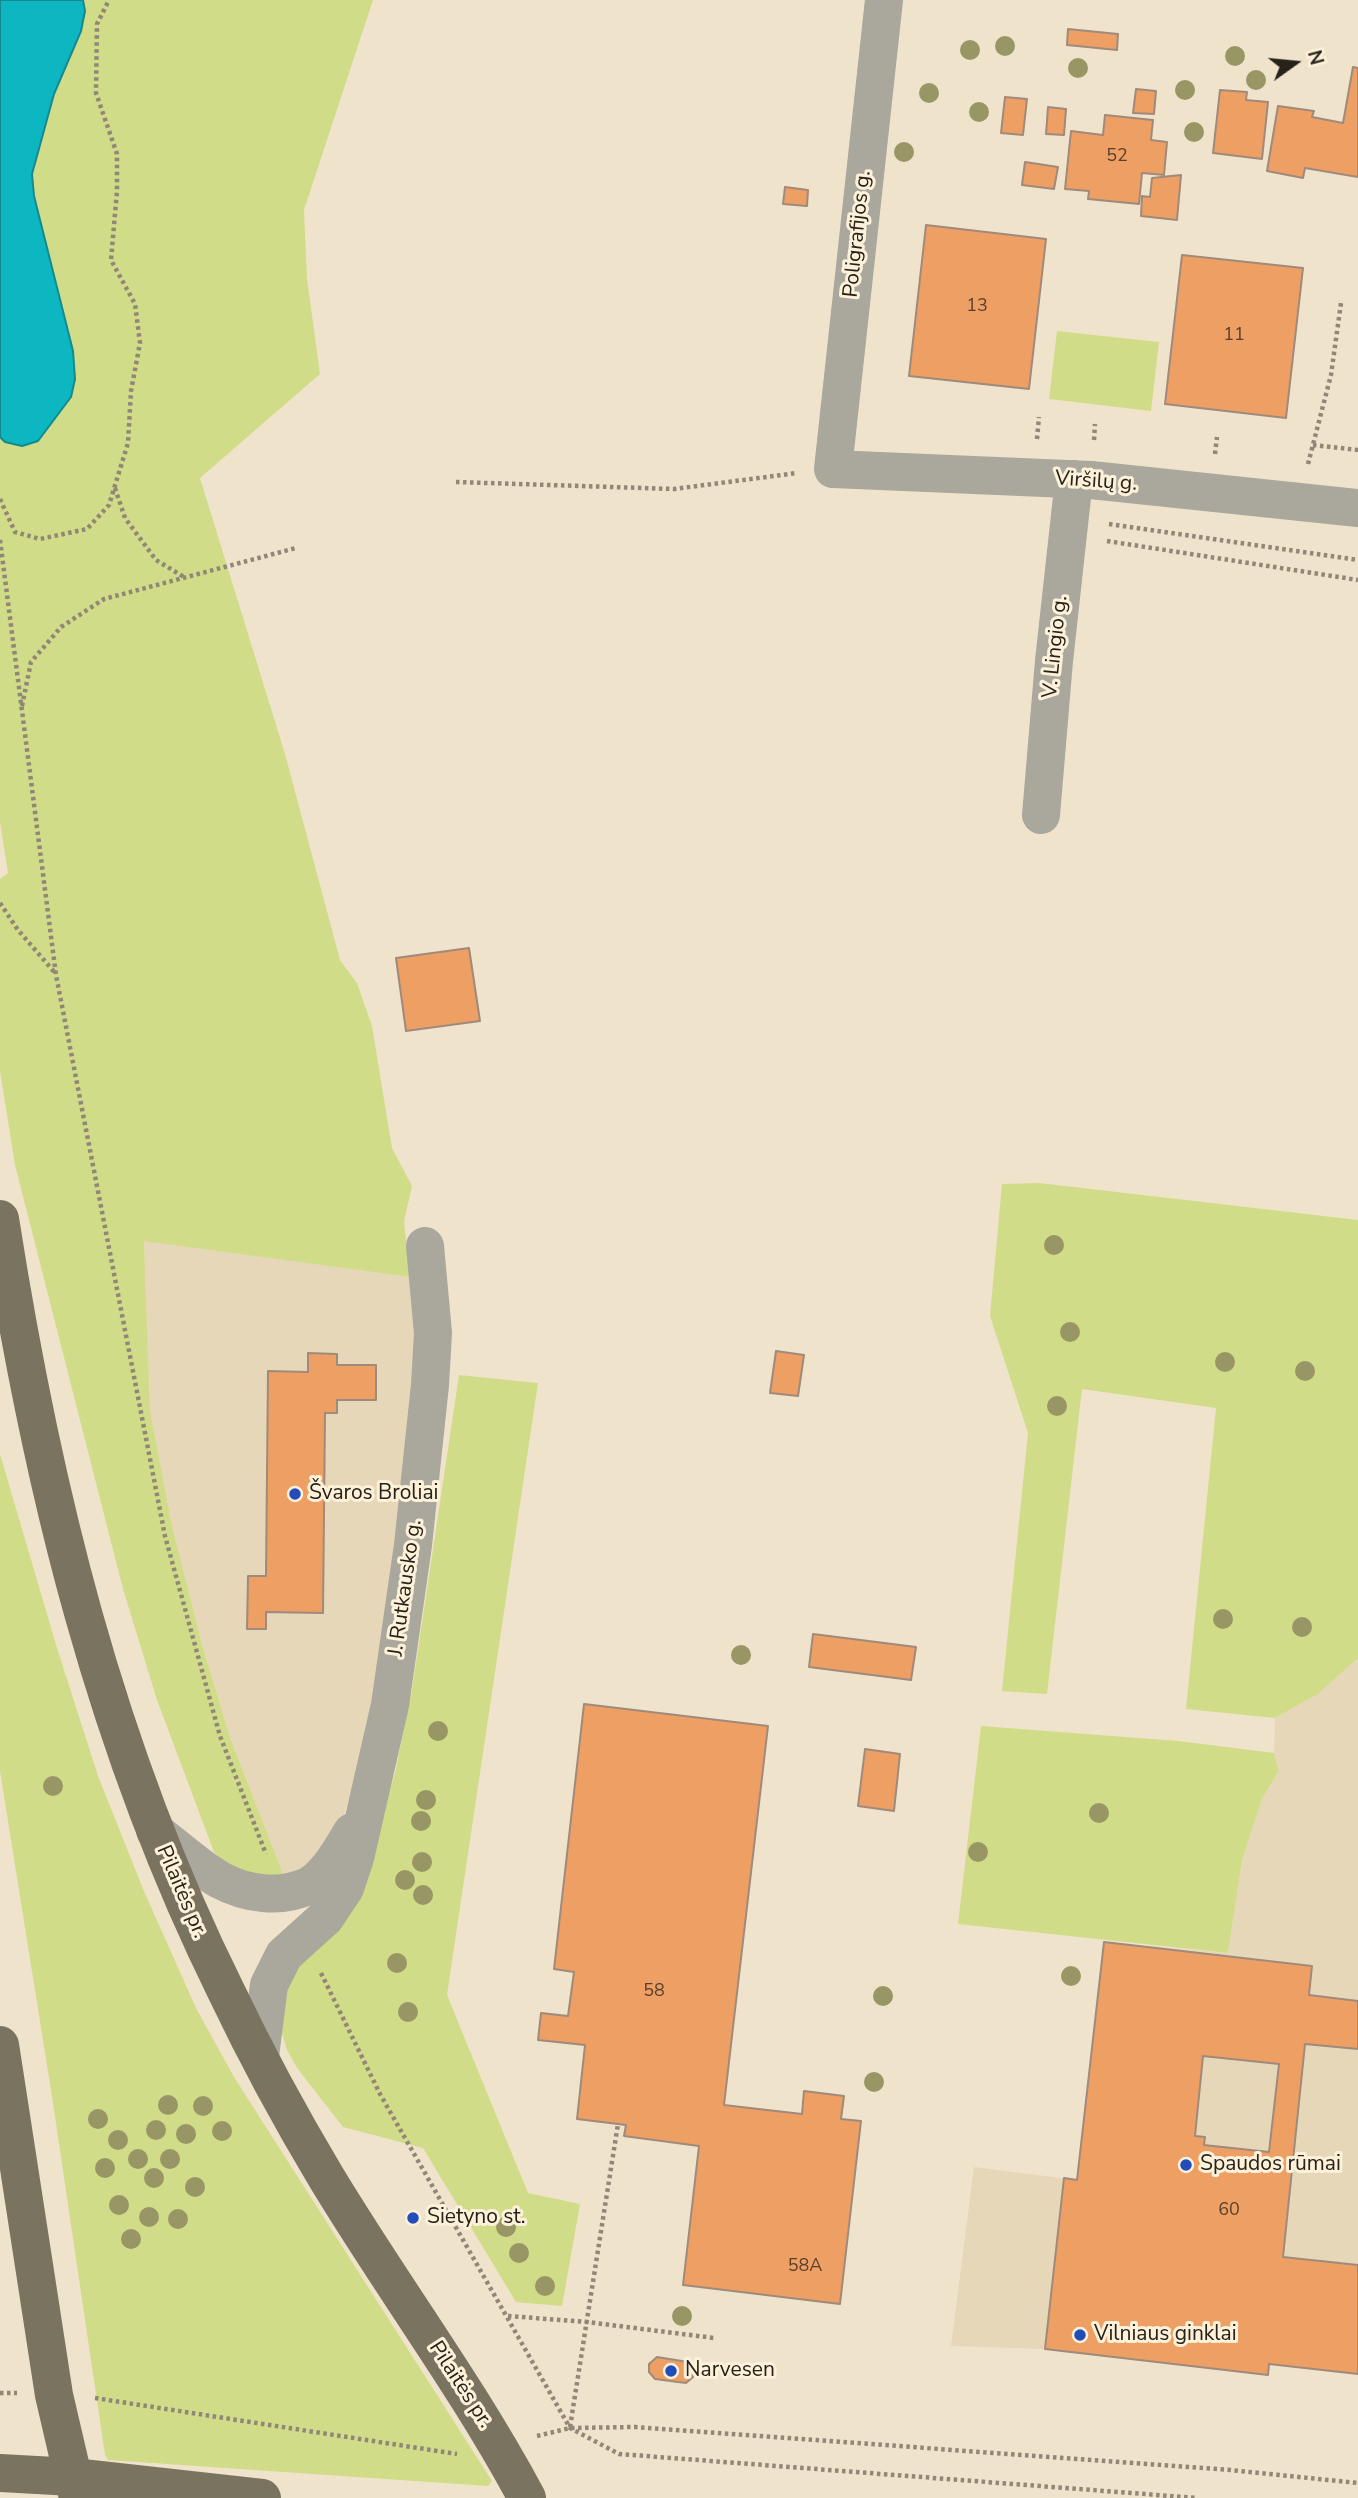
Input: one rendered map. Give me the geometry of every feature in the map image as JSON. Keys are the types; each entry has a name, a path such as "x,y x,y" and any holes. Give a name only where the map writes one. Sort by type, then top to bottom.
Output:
{"main road":[{"name":"Pilaitės pr.","path":"0,1219 39,1436 75,1588 131,1772 155,1831 201,1938 260,2056 325,2176 498,2445 527,2498"},
{"path":"0,2045 54,2396 76,2487"},
{"path":"0,2473 76,2487 262,2498"}],"street":[{"name":"Poligrafijos g.","path":"833,469 884,0"},
{"name":"Viršilų g.","path":"833,469 1074,479 1358,508"},
{"name":"V. Lingio g.","path":"1041,816 1074,479"},
{"name":"J. Rutkausko g.","path":"260,2056 269,1985 284,1955 325,1918 345,1888 355,1858 390,1705 430,1384 433,1333 425,1246"},
{"name":"J. Rutkausko g.","path":"155,1831 218,1879 246,1892 282,1893 308,1885 323,1873 343,1847 368,1803"}],"path":[{"path":"0,499 15,532 40,539 87,529 109,505 128,443 131,391 140,343 135,304 111,260 117,154 96,93 97,24 109,0"},
{"path":"1298,502 1331,375 1341,303"},
{"path":"1313,445 1358,450"},
{"path":"456,482 674,489 833,469"},
{"path":"115,487 125,518 156,560 184,577"},
{"path":"1069,527 1358,560"},
{"path":"1069,527 1358,580"},
{"path":"0,540 56,975 165,1536 220,1736 282,1893"},
{"path":"22,710 31,662 61,627 104,600 296,548"},
{"path":"0,903 18,930 56,975"},
{"path":"303,1939 380,2094 570,2428 619,2454 1197,2498"},
{"path":"570,2428 618,2124"},
{"path":"508,2316 587,2322 714,2338"},
{"path":"106,2399 454,2454 570,2428 635,2427 1230,2470 1358,2483"}],"shaded area":[{"path":"144,1240 410,1277 416,1380 392,1570 363,1758 338,1832 327,1855 285,1879 231,1740 203,1648 172,1526 150,1410"},
{"path":"1358,1658 1358,2374 1270,2364 1268,2375 1045,2349 951,2346 974,2167 1077,2180 1104,1942 1228,1953 1242,1861 1262,1799 1279,1771 1274,1753 1275,1718 1318,1694"}],"green space":[{"path":"83,0 373,0 304,210 307,279 320,374 200,478 285,754 340,960 357,983 372,1026 392,1148 412,1186 404,1221 410,1277 144,1241 150,1410 172,1526 203,1648 231,1740 285,1879 231,1869 214,1852 157,1700 123,1589 15,1165 0,1071 0,879 8,873 0,822 0,437 5,442 34,196 32,174 54,94 81,31 85,12"},
{"path":"1057,331 1159,342 1151,411 1049,399"},
{"path":"1039,1183 1358,1220 1358,1658 1318,1694 1275,1718 1186,1709 1216,1408 1082,1389 1047,1694 1002,1691 1028,1433 990,1316 1002,1184"},
{"path":"459,1375 538,1383 447,1995 528,2193 580,2204 562,2306 516,2302 423,2148 343,2127 297,2068 287,2050 281,2030 288,1980 369,1859 395,1773 412,1690"},
{"path":"0,1454 98,1776 143,1889 196,2008 234,2077 492,2481 488,2486 108,2460 105,2455 0,1771"},
{"path":"981,1726 1178,1741 1274,1753 1279,1771 1262,1799 1242,1861 1228,1953 958,1924"}],"water":[{"path":"0,0 83,0 85,11 81,31 54,94 32,174 34,196 73,351 75,379 71,397 38,441 22,446 5,442 0,437"}],"building":[{"path":"1068,29 1118,34 1117,50 1067,45"},
{"path":"1353,67 1358,68 1358,177 1305,168 1303,178 1267,171 1278,106 1314,111 1312,117 1343,123"},
{"path":"1136,89 1156,91 1154,114 1133,113"},
{"path":"1220,90 1247,92 1246,100 1268,102 1262,159 1213,153"},
{"path":"1005,97 1027,99 1023,135 1001,133"},
{"path":"1048,107 1066,109 1064,135 1046,134"},
{"path":"1105,115 1153,120 1151,140 1167,142 1164,175 1142,173 1139,204 1088,199 1089,191 1065,189 1071,131 1103,135"},
{"path":"1025,162 1058,167 1054,189 1022,185"},
{"path":"1181,175 1177,220 1141,216 1142,196 1150,197 1152,178"},
{"path":"785,187 808,190 807,206 783,204"},
{"path":"926,225 1046,239 1029,389 909,376"},
{"path":"1182,255 1303,268 1286,418 1165,404"},
{"path":"469,948 480,1021 406,1031 396,958"},
{"path":"776,1351 804,1355 798,1396 770,1393"},
{"name":"Švaros Broliai","path":"308,1353 337,1354 337,1365 376,1365 376,1400 337,1400 337,1413 325,1413 323,1613 266,1612 266,1629 247,1629 248,1576 266,1576 268,1371 308,1372"},
{"path":"813,1634 916,1647 911,1680 809,1667"},
{"path":"584,1704 768,1726 724,2105 802,2114 804,2091 844,2096 841,2119 861,2121 840,2304 683,2285 699,2146 624,2136 626,2125 577,2119 585,2045 538,2040 541,2013 568,2016 574,1972 554,1969"},
{"path":"865,1749 900,1754 894,1811 858,1806"},
{"name":"Spaudos rūmai","path":"1104,1942 1312,1966 1309,1995 1358,2001 1358,2049 1305,2044 1283,2257 1358,2265 1358,2374 1269,2364 1268,2375 1045,2349 1064,2178 1077,2180","holes":["1203,2056 1279,2064 1269,2152 1204,2145 1205,2137 1195,2136"]},
{"name":"Narvesen","path":"657,2357 688,2362 694,2370 693,2377 686,2383 655,2379 649,2372 649,2364"}],"place":[{"name":"Švaros Broliai","path":"295,1494"},
{"name":"Spaudos rūmai","path":"1186,2165"},
{"name":"Sietyno st.","path":"413,2218"},
{"name":"Vilniaus ginklai","path":"1080,2335"},
{"name":"Narvesen","path":"671,2371"}]}
